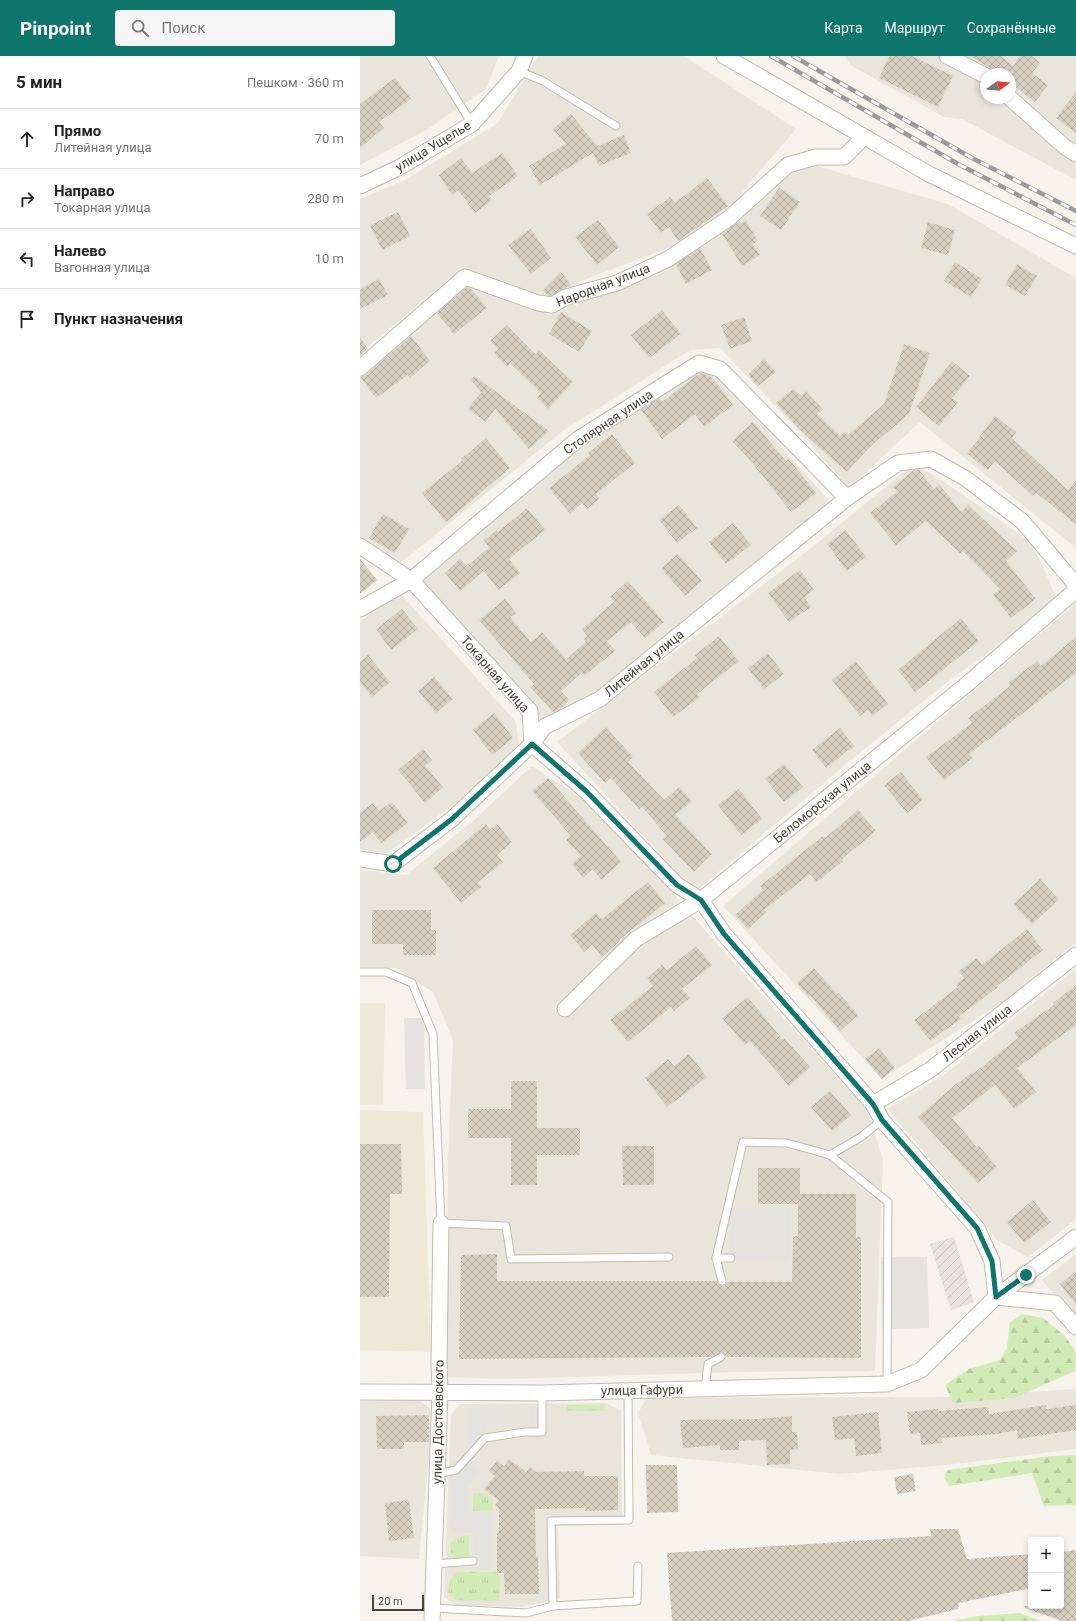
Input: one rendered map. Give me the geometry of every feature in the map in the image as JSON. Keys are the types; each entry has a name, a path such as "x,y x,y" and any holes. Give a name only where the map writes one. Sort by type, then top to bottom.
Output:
{"street":[{"path":"517,56 519,71"},
{"name":"улица Ущелье","path":"360,186 400,167 472,124 519,71 525,56"},
{"path":"724,56 929,174 1076,246"},
{"path":"947,56 980,73"},
{"path":"1016,103 1065,147 1076,154"},
{"name":"Народная улица","path":"360,368 465,277 538,303 552,305 566,297 617,283 668,259 728,220 788,165 816,158 844,157 864,137"},
{"name":"Столярная улица","path":"360,609 411,580 578,439 699,363 720,369 847,498"},
{"name":"Литейная улица","path":"360,859 393,864 452,819 532,744 544,727 600,699 847,498 898,463 931,459 965,478 1022,521 1076,585"},
{"name":"Токарная улица","path":"360,546 411,580 530,711 532,744"},
{"name":"Беломорская улица","path":"565,1009 636,938 701,900 966,685 1076,590"},
{"path":"532,744 586,791 677,885 701,900 724,934 873,1104 882,1120 977,1228 992,1261 996,1297"},
{"name":"Лесная улица","path":"873,1104 930,1070 1076,955"},
{"name":"улица Достоевского","path":"433,1615 440,1392 441,1222"},
{"path":"996,1297 1076,1237"},
{"path":"996,1297 1055,1303 1076,1327"},
{"name":"улица Гафури","path":"360,1392 542,1393 887,1384 921,1370 996,1297"}],"lane":[{"path":"430,56 472,124"},
{"path":"519,71 543,81 616,126"},
{"path":"360,972 386,972 412,983 433,1034 441,1222 506,1226 511,1260 669,1257"},
{"path":"830,1155 862,1137 882,1120"},
{"path":"722,1282 716,1258 743,1142 787,1142 830,1155 888,1202 887,1384"},
{"path":"716,1258 731,1258"},
{"path":"705,1388 708,1364 721,1357"},
{"path":"553,1606 551,1521 629,1520 628,1390"},
{"path":"437,1474 456,1470 485,1438 525,1432 542,1432 542,1393"},
{"path":"434,1564 473,1561"},
{"path":"433,1615 526,1613 553,1606 637,1601 638,1566"}],"shaded area":[{"path":"360,56 499,56 486,89 426,130 360,165"},
{"path":"538,56 684,56 796,129 746,187 728,214 692,239 581,281 555,300 527,294 460,271 360,353 360,199 405,180 498,123"},
{"path":"845,56 1076,56 1076,180 962,119 944,117 850,65"},
{"path":"813,165 948,204 1076,278 1076,548 920,422 849,488 802,434 720,348 690,350 564,430 398,565 360,537 360,376 465,282 550,315 570,303 660,274 715,235 788,172"},
{"path":"707,368 726,384 831,503 563,722 545,724 421,583 580,443 657,390"},
{"path":"917,466 937,477 1018,533 1035,549 1058,601 942,686 845,765 695,892 557,742 810,549 907,469"},
{"path":"399,592 516,722 519,744 471,792 386,854 360,849 360,622"},
{"path":"1076,603 1076,942 1004,1001 882,1079 723,906"},
{"path":"532,766 601,811 746,977 867,1109 883,1160 875,1371 735,1372 504,1379 446,1377 448,1158 453,1040 433,992 395,968 360,967 360,870 406,875 473,821"},
{"path":"1076,969 1076,1219 1028,1257 998,1241 888,1109 945,1074"},
{"path":"360,1003 385,1003 383,1105 360,1105"},
{"path":"404,1018 424,1018 425,1089 406,1089"},
{"path":"360,1110 423,1112 431,1352 360,1350"},
{"path":"731,1208 790,1209 789,1262 730,1261"},
{"path":"954,1237 974,1302 951,1310 930,1244"},
{"path":"1076,1254 1076,1319 1042,1280"},
{"path":"881,1257 927,1257 929,1328 882,1329"},
{"path":"1076,1389 1076,1449 946,1465 840,1474 651,1455 638,1413 647,1398 950,1397"},
{"path":"419,1400 430,1408 430,1445 419,1559 360,1556 360,1401"},
{"path":"606,1403 621,1411 622,1525 558,1526 560,1598 521,1607 455,1605 444,1597 451,1414 461,1404"},
{"path":"470,1408 535,1409 535,1423 486,1423 486,1443 470,1442"},
{"path":"467,1453 479,1473 468,1485 468,1511 491,1512 490,1570 473,1570 474,1533 451,1533 452,1462"}],"green space":[{"path":"1022,1314 1043,1318 1065,1336 1076,1352 1075,1371 1014,1398 953,1403 945,1385 969,1369 1000,1360 1007,1348 1010,1322"},
{"path":"567,1405 605,1405 604,1411 567,1411"},
{"path":"1076,1455 1076,1506 1044,1506 1032,1473 949,1486 944,1477 948,1470 1052,1456"},
{"path":"473,1493 483,1493 493,1500 493,1510 473,1511"},
{"path":"469,1535 469,1558 460,1559 451,1554 450,1543 459,1537"},
{"path":"458,1572 495,1572 500,1576 499,1601 457,1600 448,1594 450,1579"},
{"path":"1020,1613 1040,1621 954,1621 977,1616"}],"building":[{"path":"889,56 912,56 953,76 938,107 879,78"},
{"path":"970,56 1001,56 1013,66 1020,56 1032,56 1040,63 1032,73 1048,85 1035,102 1016,88 1016,68 990,68"},
{"path":"395,78 411,99 379,122 384,128 360,148 360,104"},
{"path":"1076,92 1076,133 1056,118"},
{"path":"571,114 597,146 624,135 631,153 599,166 593,153 540,185 529,166 566,144 553,129"},
{"path":"502,153 518,176 489,196 492,200 475,213 458,190 452,195 439,175 461,158 472,173"},
{"path":"707,178 728,206 678,241 669,227 661,233 647,214 670,197 675,203"},
{"path":"779,188 800,202 781,230 760,216"},
{"path":"398,212 410,236 382,250 370,225"},
{"path":"598,220 619,247 597,265 575,237"},
{"path":"740,221 741,223 746,221 758,241 753,244 760,255 742,266 722,234"},
{"path":"928,222 955,230 948,255 921,248"},
{"path":"531,229 551,258 531,274 508,245"},
{"path":"700,248 712,270 686,284 676,264"},
{"path":"955,262 982,279 971,297 944,281"},
{"path":"1017,264 1037,276 1025,296 1005,285"},
{"path":"561,272 571,285 550,296 547,295 543,290"},
{"path":"379,279 388,295 360,309 360,289"},
{"path":"467,287 471,289 487,308 454,334 437,313"},
{"path":"662,310 681,334 649,358 631,335"},
{"path":"561,312 592,331 579,352 549,334"},
{"path":"744,317 752,341 730,349 721,325"},
{"path":"507,325 536,355 539,350 573,382 548,409 537,397 541,393 510,363 507,367 494,353 498,349 490,341"},
{"path":"411,336 430,361 410,378 408,375 376,398 360,377 366,375"},
{"path":"360,337 368,349 360,356"},
{"path":"904,344 930,353 909,414 870,447 847,472 800,430 776,403 793,389 801,396 806,391 823,409 817,414 840,436 844,432 848,435 884,404"},
{"path":"764,359 776,372 758,386 748,375"},
{"path":"952,361 970,376 952,398 958,402 939,426 916,407"},
{"path":"700,373 711,376 733,405 704,427 695,414 662,439 641,410 660,398 662,402"},
{"path":"474,376 549,431 529,449 495,409 486,422 468,409 481,392 471,380"},
{"path":"995,416 1016,432 1012,438 1068,490 1076,480 1076,524 1036,493 1033,496 995,461 988,470 967,454"},
{"path":"753,422 786,461 789,459 816,493 791,512 753,464 732,441"},
{"path":"612,434 635,463 596,494 599,499 587,509 582,503 570,514 549,488 590,455 588,453"},
{"path":"486,438 510,468 446,522 422,493 462,461 461,459"},
{"path":"914,470 919,470 934,489 940,485 961,512 968,505 1017,551 1006,561 1036,599 1011,618 993,595 1000,589 963,551 961,554 926,521 896,545 870,513 897,492 893,487"},
{"path":"679,505 697,528 677,543 659,520"},
{"path":"527,508 545,530 509,559 520,573 498,590 484,571 460,591 445,573 460,559 466,566 489,548 484,540 497,530 498,532"},
{"path":"383,514 409,529 395,553 369,538"},
{"path":"733,523 751,545 726,564 709,542"},
{"path":"846,530 866,557 847,571 827,544"},
{"path":"678,554 702,581 685,596 661,568"},
{"path":"360,559 377,580 360,594"},
{"path":"800,570 814,590 805,597 811,607 789,622 768,593"},
{"path":"628,581 664,622 645,638 631,622 607,641 615,651 584,676 582,673 561,691 569,700 559,710 553,712 530,687 534,684 479,620 505,599 516,613 510,617 531,642 542,632 566,659 586,642 584,639 587,636 582,629 614,602 610,597"},
{"path":"402,609 418,629 391,650 376,629"},
{"path":"961,618 979,641 915,692 898,670"},
{"path":"719,636 739,661 697,694 700,697 673,717 654,692 697,658 695,655"},
{"path":"1076,637 1076,673 969,754 973,758 944,780 926,757 972,723 968,718 1010,686 1008,683 1037,661 1041,666"},
{"path":"768,653 784,674 764,689 748,668"},
{"path":"368,655 390,682 372,697 360,682 360,662"},
{"path":"856,661 888,704 872,716 868,710 860,716 832,680"},
{"path":"434,677 453,699 436,713 418,691"},
{"path":"494,713 513,738 492,755 473,730"},
{"path":"606,727 633,757 628,762 664,800 679,787 692,801 675,815 712,854 694,872 663,839 667,836 642,807 639,809 611,778 605,783 578,753"},
{"path":"840,728 854,746 826,768 812,750"},
{"path":"423,749 432,760 425,766 443,787 425,803 398,770"},
{"path":"784,764 803,787 784,802 765,779"},
{"path":"901,772 923,800 907,813 884,785"},
{"path":"548,778 621,862 601,880 593,869 583,878 572,864 581,856 566,840 571,836 532,791"},
{"path":"739,789 762,819 741,835 718,805"},
{"path":"392,802 408,823 381,843 373,832 360,842 360,813 373,803 379,811"},
{"path":"858,810 876,831 817,882 810,874 764,910 767,912 748,929 735,915 763,890 760,886 823,836 825,838"},
{"path":"486,824 490,830 497,824 512,842 497,855 503,862 477,883 481,887 461,903 433,868"},
{"path":"1040,879 1059,900 1032,924 1013,904"},
{"path":"648,882 665,903 619,940 620,941 602,957 592,945 584,952 570,935 596,913 602,919"},
{"path":"372,910 431,910 431,930 436,930 436,955 403,955 403,944 372,944"},
{"path":"1027,929 1043,950 997,986 998,987 959,1016 961,1019 930,1041 914,1020 958,987 956,984 964,978 959,971 977,958 982,965"},
{"path":"696,946 712,965 682,989 690,998 674,1011 671,1007 628,1042 610,1020 653,986 647,978 662,965 667,970"},
{"path":"814,968 858,1015 840,1031 810,995 809,997 797,983"},
{"path":"1076,985 1076,1025 1017,1068 1036,1092 1014,1109 995,1085 952,1118 977,1147 979,1146 997,1167 978,1183 918,1117 956,1084 973,1072 974,1073 1018,1038 1014,1033 1054,1005 1053,1003"},
{"path":"748,997 783,1040 785,1039 810,1067 789,1086 750,1041 745,1045 722,1018"},
{"path":"879,1048 895,1068 882,1079 865,1059"},
{"path":"689,1054 707,1077 667,1107 645,1078 668,1059 674,1066"},
{"path":"511,1081 537,1081 537,1128 580,1128 580,1155 537,1155 537,1185 511,1185 511,1138 468,1138 468,1109 511,1109"},
{"path":"830,1091 851,1115 832,1131 811,1107"},
{"path":"360,1144 401,1144 402,1194 390,1194 389,1297 360,1297"},
{"path":"622,1146 654,1146 654,1185 623,1185"},
{"path":"758,1168 800,1168 800,1194 856,1194 856,1237 861,1237 861,1358 726,1357 724,1353 721,1352 711,1357 459,1359 461,1255 497,1254 497,1281 717,1281 719,1285 723,1286 727,1282 792,1282 793,1236 798,1236 798,1204 758,1204"},
{"path":"1033,1200 1051,1222 1024,1243 1007,1222"},
{"path":"1076,1271 1076,1305 1060,1284"},
{"path":"1046,1405 1046,1409 1076,1405 1076,1430 1018,1439 1017,1430 997,1434 941,1438 942,1443 921,1445 920,1433 910,1434 907,1412 988,1407 989,1414"},
{"path":"878,1412 882,1453 856,1456 854,1438 835,1440 832,1417"},
{"path":"429,1415 429,1442 404,1442 404,1449 377,1449 376,1416"},
{"path":"792,1416 792,1432 797,1432 798,1449 790,1450 790,1464 767,1465 766,1440 739,1441 739,1450 720,1450 720,1445 683,1448 680,1420 758,1419"},
{"path":"509,1459 526,1472 530,1467 536,1472 584,1471 584,1476 618,1476 618,1510 585,1511 585,1508 535,1509 536,1556 538,1556 539,1594 505,1594 504,1573 497,1573 497,1534 499,1532 499,1509 495,1505 499,1501 484,1489 495,1476 489,1471 497,1461 504,1466"},
{"path":"646,1465 677,1465 678,1512 647,1513"},
{"path":"913,1474 916,1491 897,1494 894,1477"},
{"path":"409,1500 414,1538 389,1541 385,1503"},
{"path":"930,1529 958,1529 967,1559 1028,1554 1028,1589 959,1603 958,1609 908,1621 672,1621 667,1553 931,1536"},
{"path":"1076,1550 1076,1621 1062,1621 1025,1608 1025,1606 1028,1606 1028,1609 1064,1609 1064,1552"}],"railway":[{"path":"771,56 958,164 1076,225"},
{"path":"793,56 972,158 1076,211"}],"route":[{"path":"393,864 452,819 532,744 586,791 677,885 701,900 724,934 873,1104 882,1120 977,1228 992,1261 996,1297 1026,1275"}]}
